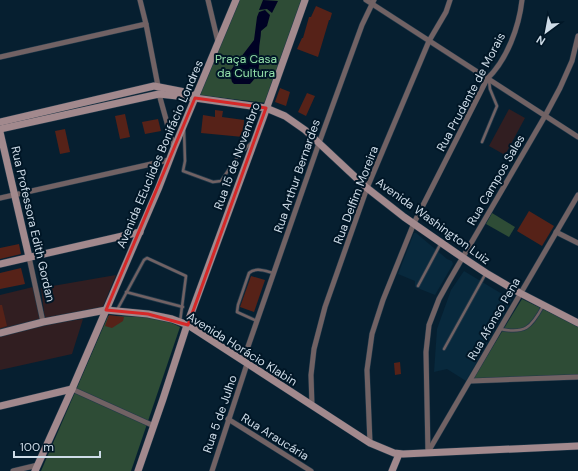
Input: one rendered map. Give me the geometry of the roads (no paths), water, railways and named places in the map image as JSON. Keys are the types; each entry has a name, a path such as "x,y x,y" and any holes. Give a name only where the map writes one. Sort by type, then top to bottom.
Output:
{"main road":[{"name":"Avenida EEuclides Bonifácio Londres","path":"36,468 140,232 236,0"},
{"name":"Rua 15 de Novembro","path":"138,471 188,322 305,0"},
{"name":"Avenida Washington Luiz","path":"158,86 190,93 195,98"},
{"path":"0,122 158,86"},
{"name":"Avenida Washington Luiz","path":"0,130 160,94 266,108 290,120 305,130 367,188 441,242 486,273 543,306 578,323"},
{"name":"Rua Professora Edith Gordan","path":"0,130 29,257"},
{"path":"0,264 140,232"},
{"name":"Avenida Horácio Klabin","path":"0,333 44,322 116,311 148,314 180,322 188,322 312,406 370,443 388,451 399,454 578,446"},
{"path":"0,406 72,389"},
{"path":"392,471 399,454"}],"street":[{"path":"140,0 158,86"},
{"path":"208,0 218,42"},
{"path":"366,0 373,2 488,80 578,137"},
{"name":"Rua Delfim Moreira","path":"312,406 311,375 314,349 325,307 367,188 429,41 446,12 450,0"},
{"name":"Rua Prudente de Morais","path":"370,443 367,370 372,334 383,300 414,223 488,80 509,44 521,10 522,0"},
{"name":"Rua Arthur Bernardes","path":"245,362 257,321 319,143 362,25 373,2"},
{"path":"0,57 146,24"},
{"name":"Rua Campos Sales","path":"428,453 426,352 429,325 439,299 560,88 572,61 578,36"},
{"path":"160,94 174,148"},
{"path":"0,198 169,160"},
{"name":"Rua Afonso Pena","path":"428,453 578,195"},
{"path":"556,232 578,243"},
{"name":"Rua Professora Edith Gordan","path":"29,257 44,322"},
{"name":"Rua 5 de Julho","path":"213,470 245,362"},
{"path":"470,381 578,377"},
{"path":"72,389 154,426"},
{"name":"Rua Araucária","path":"228,419 311,471"},
{"path":"12,471 36,468"}],"lane":[{"path":"482,142 497,106 488,80"},
{"path":"184,125 185,161 183,171 213,182 221,181 238,156 255,139"},
{"path":"418,286 441,242"},
{"path":"116,311 144,260 147,258 186,276 180,322"},
{"path":"257,321 237,312 236,310 240,298 249,273 252,270 257,269 274,273"},
{"path":"444,349 486,273"},
{"path":"126,292 183,307"},
{"path":"500,328 515,331 527,328 537,318 543,306"}],"park label":[{"name":"Praça Casa da Cultura","path":"246,66"}]}
